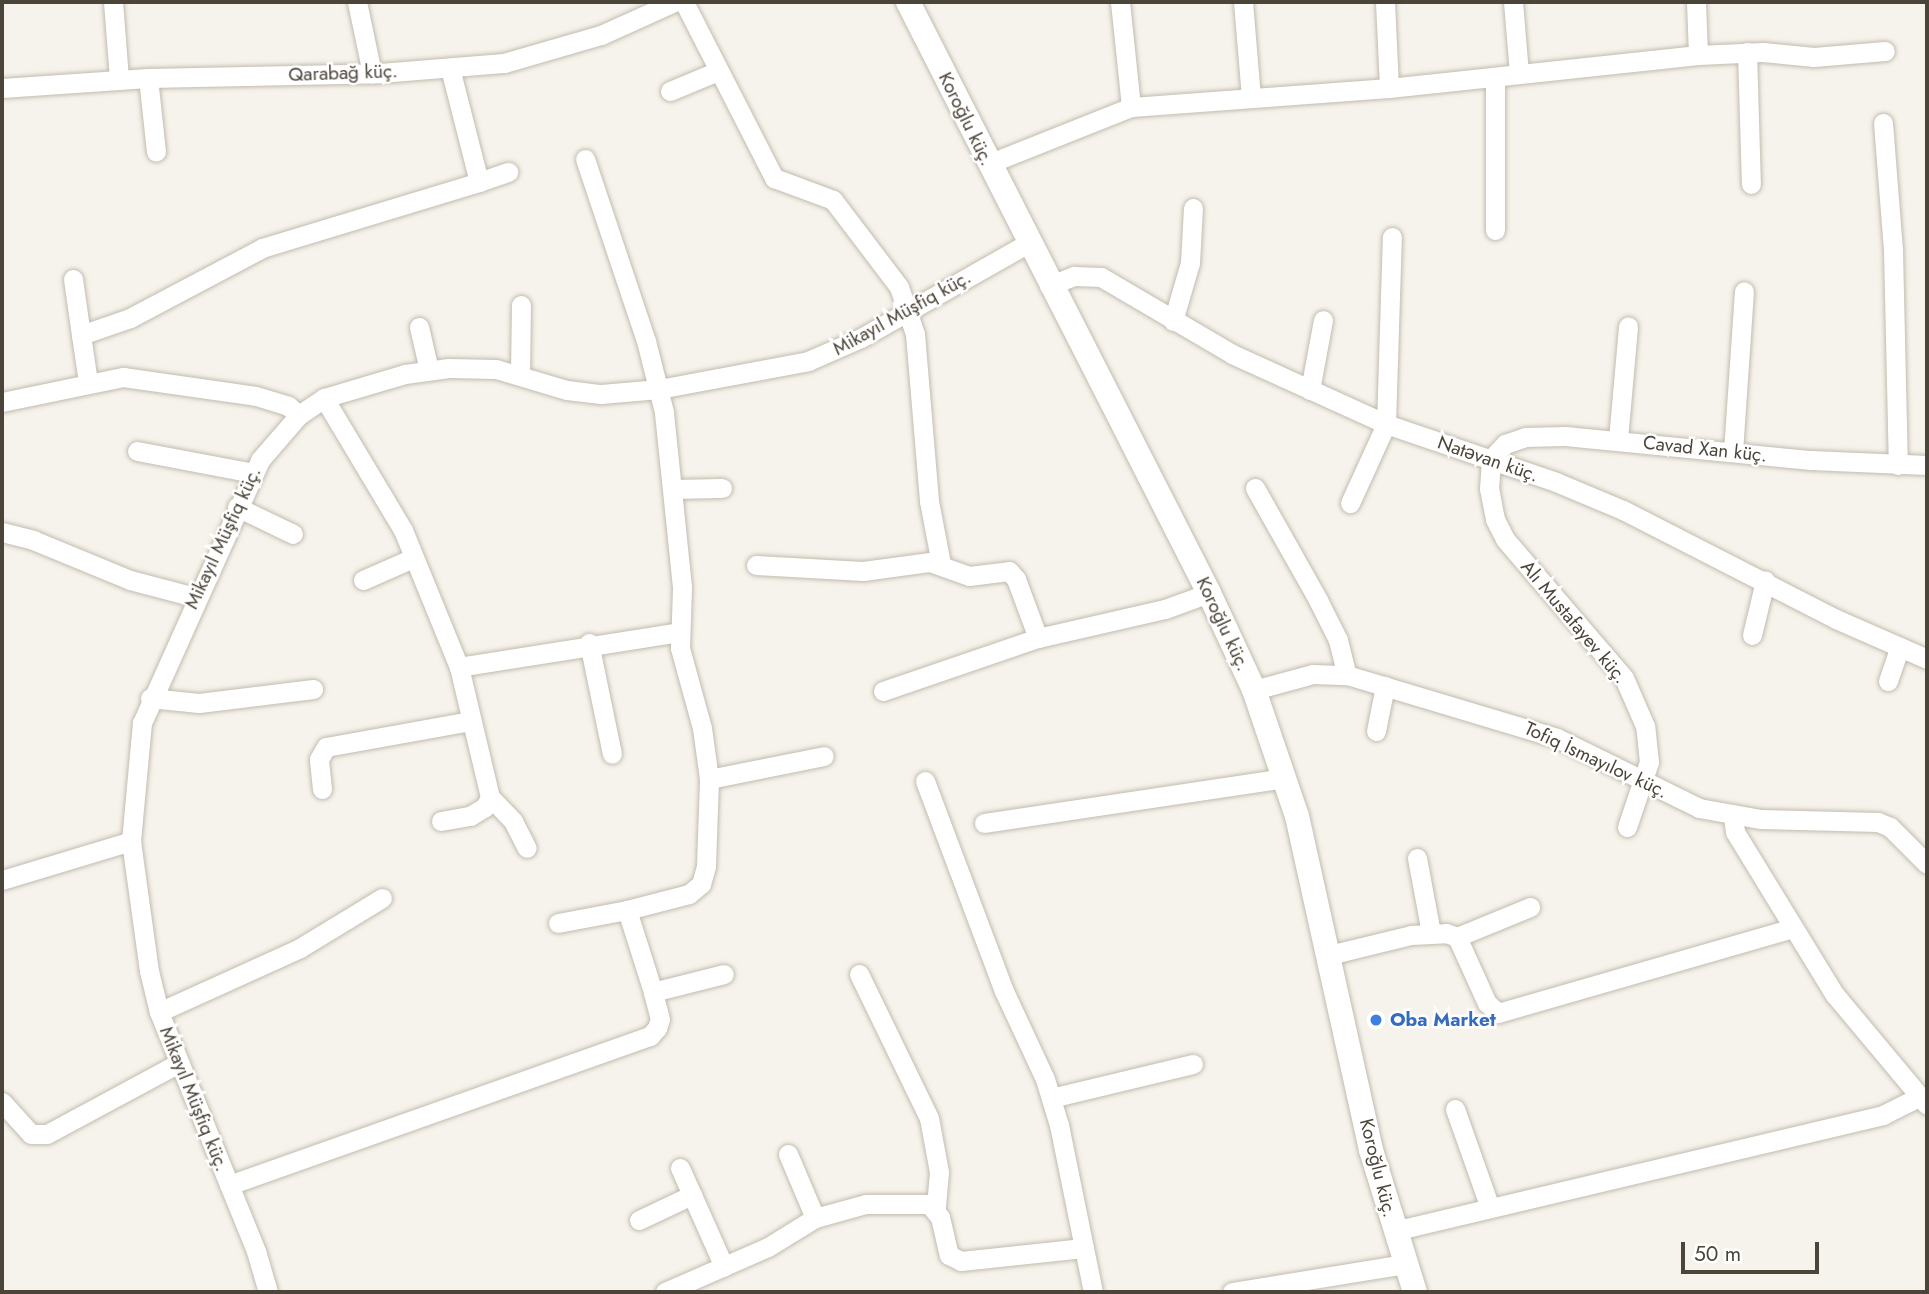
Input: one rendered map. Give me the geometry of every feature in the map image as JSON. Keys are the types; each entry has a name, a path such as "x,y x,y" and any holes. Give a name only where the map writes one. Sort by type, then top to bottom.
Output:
{"street":[{"path":"113,2 119,79"},
{"path":"357,2 372,73"},
{"name":"Qarabağ küç.","path":"2,88 119,79 372,73 503,63 552,52 639,9 674,2"},
{"path":"684,2 774,178 833,200 889,271 910,311 929,501 941,564"},
{"name":"Koroğlu küç.","path":"908,2 1049,286 1209,593 1254,690 1286,778 1329,955 1371,1150 1394,1231 1416,1292"},
{"path":"1120,2 1131,107"},
{"path":"1243,2 1251,97"},
{"path":"1385,2 1389,88"},
{"path":"1513,2 1519,74"},
{"path":"1696,2 1698,55"},
{"path":"988,163 1131,107 1389,88 1698,55 1747,52 1814,57 1885,51"},
{"path":"1747,52 1751,184"},
{"path":"450,68 479,182"},
{"path":"670,90 718,71"},
{"path":"1495,77 1495,230"},
{"path":"148,78 156,152"},
{"path":"1884,123 1893,250 1898,465"},
{"path":"558,923 627,910 689,894 701,884 706,866 709,779 679,632 682,587 659,388 585,159"},
{"path":"81,335 130,318 262,248 508,172"},
{"path":"1173,321 1190,263 1193,208"},
{"path":"1350,503 1386,424 1392,237"},
{"name":"Mikayıl Müşfiq küç.","path":"268,1292 229,1185 159,1012 143,935 131,841 138,742 150,698 253,473 299,415 324,398 370,382 429,370 475,368 520,374 583,393 659,388 808,361 910,311 1028,243"},
{"name":"Natəvan küç.","path":"1049,286 1074,276 1101,277 1173,321 1310,390 1386,424 1491,459 1623,510 1927,659"},
{"path":"73,278 88,382"},
{"path":"1732,452 1744,291"},
{"path":"520,374 521,305"},
{"path":"1310,390 1324,320"},
{"path":"1618,439 1628,326"},
{"path":"419,327 429,370"},
{"path":"2,402 88,382 135,378 256,396 288,406 299,415"},
{"path":"324,398 392,509 459,667 490,797 513,821 527,848"},
{"name":"Cavad Xan küç.","path":"1491,459 1504,444 1525,438 1618,439 1732,452 1927,465"},
{"path":"137,451 253,473"},
{"name":"Alı Mustafayev küç.","path":"1491,459 1489,489 1494,519 1505,539 1624,678 1650,747 1627,827"},
{"path":"672,489 722,488"},
{"path":"1255,488 1338,640 1347,675"},
{"path":"237,507 293,534"},
{"path":"2,533 33,540 130,580 195,597"},
{"path":"363,580 413,558"},
{"path":"757,565 863,571 941,564 969,576 1009,571 1016,579 1038,638"},
{"path":"1752,635 1765,581"},
{"path":"883,691 1038,638 1154,612 1209,593"},
{"path":"459,667 589,643 679,632"},
{"path":"589,643 612,754"},
{"path":"1888,681 1900,647"},
{"name":"Tofiq İsmayılov küç.","path":"1254,690 1313,674 1347,675 1557,738 1642,778 1681,800 1733,817 1878,822 1890,827 1927,864"},
{"path":"1377,731 1385,686"},
{"path":"150,698 199,703 313,689"},
{"path":"322,789 319,759 326,747 470,721"},
{"path":"709,779 824,756"},
{"path":"984,823 1286,778"},
{"path":"925,781 1004,991 1051,1098 1093,1292"},
{"path":"441,821 470,816 485,807 490,797"},
{"path":"1394,1231 1883,1115 1923,1101 1835,995 1735,832 1733,817"},
{"path":"2,880 131,841"},
{"path":"1417,858 1431,933"},
{"path":"159,1012 300,948 382,898"},
{"path":"1329,955 1431,933 1457,937 1530,907"},
{"path":"229,1185 650,1036 660,1019 627,910"},
{"path":"1457,937 1487,1003 1498,1013 1792,928"},
{"path":"653,992 724,974"},
{"path":"859,974 929,1118 939,1172 936,1209 943,1242 949,1255 961,1261 1083,1248"},
{"path":"2,1102 31,1134 47,1134 179,1063"},
{"path":"1051,1098 1193,1064"},
{"path":"1455,1109 1490,1208"},
{"path":"788,1154 815,1218"},
{"path":"680,1168 724,1267"},
{"path":"639,1220 692,1195"},
{"path":"665,1292 724,1267 815,1218 866,1204 929,1204 936,1209"},
{"path":"1232,1292 1405,1264"}],"place":[{"name":"Oba Market","path":"1376,1020"}]}
